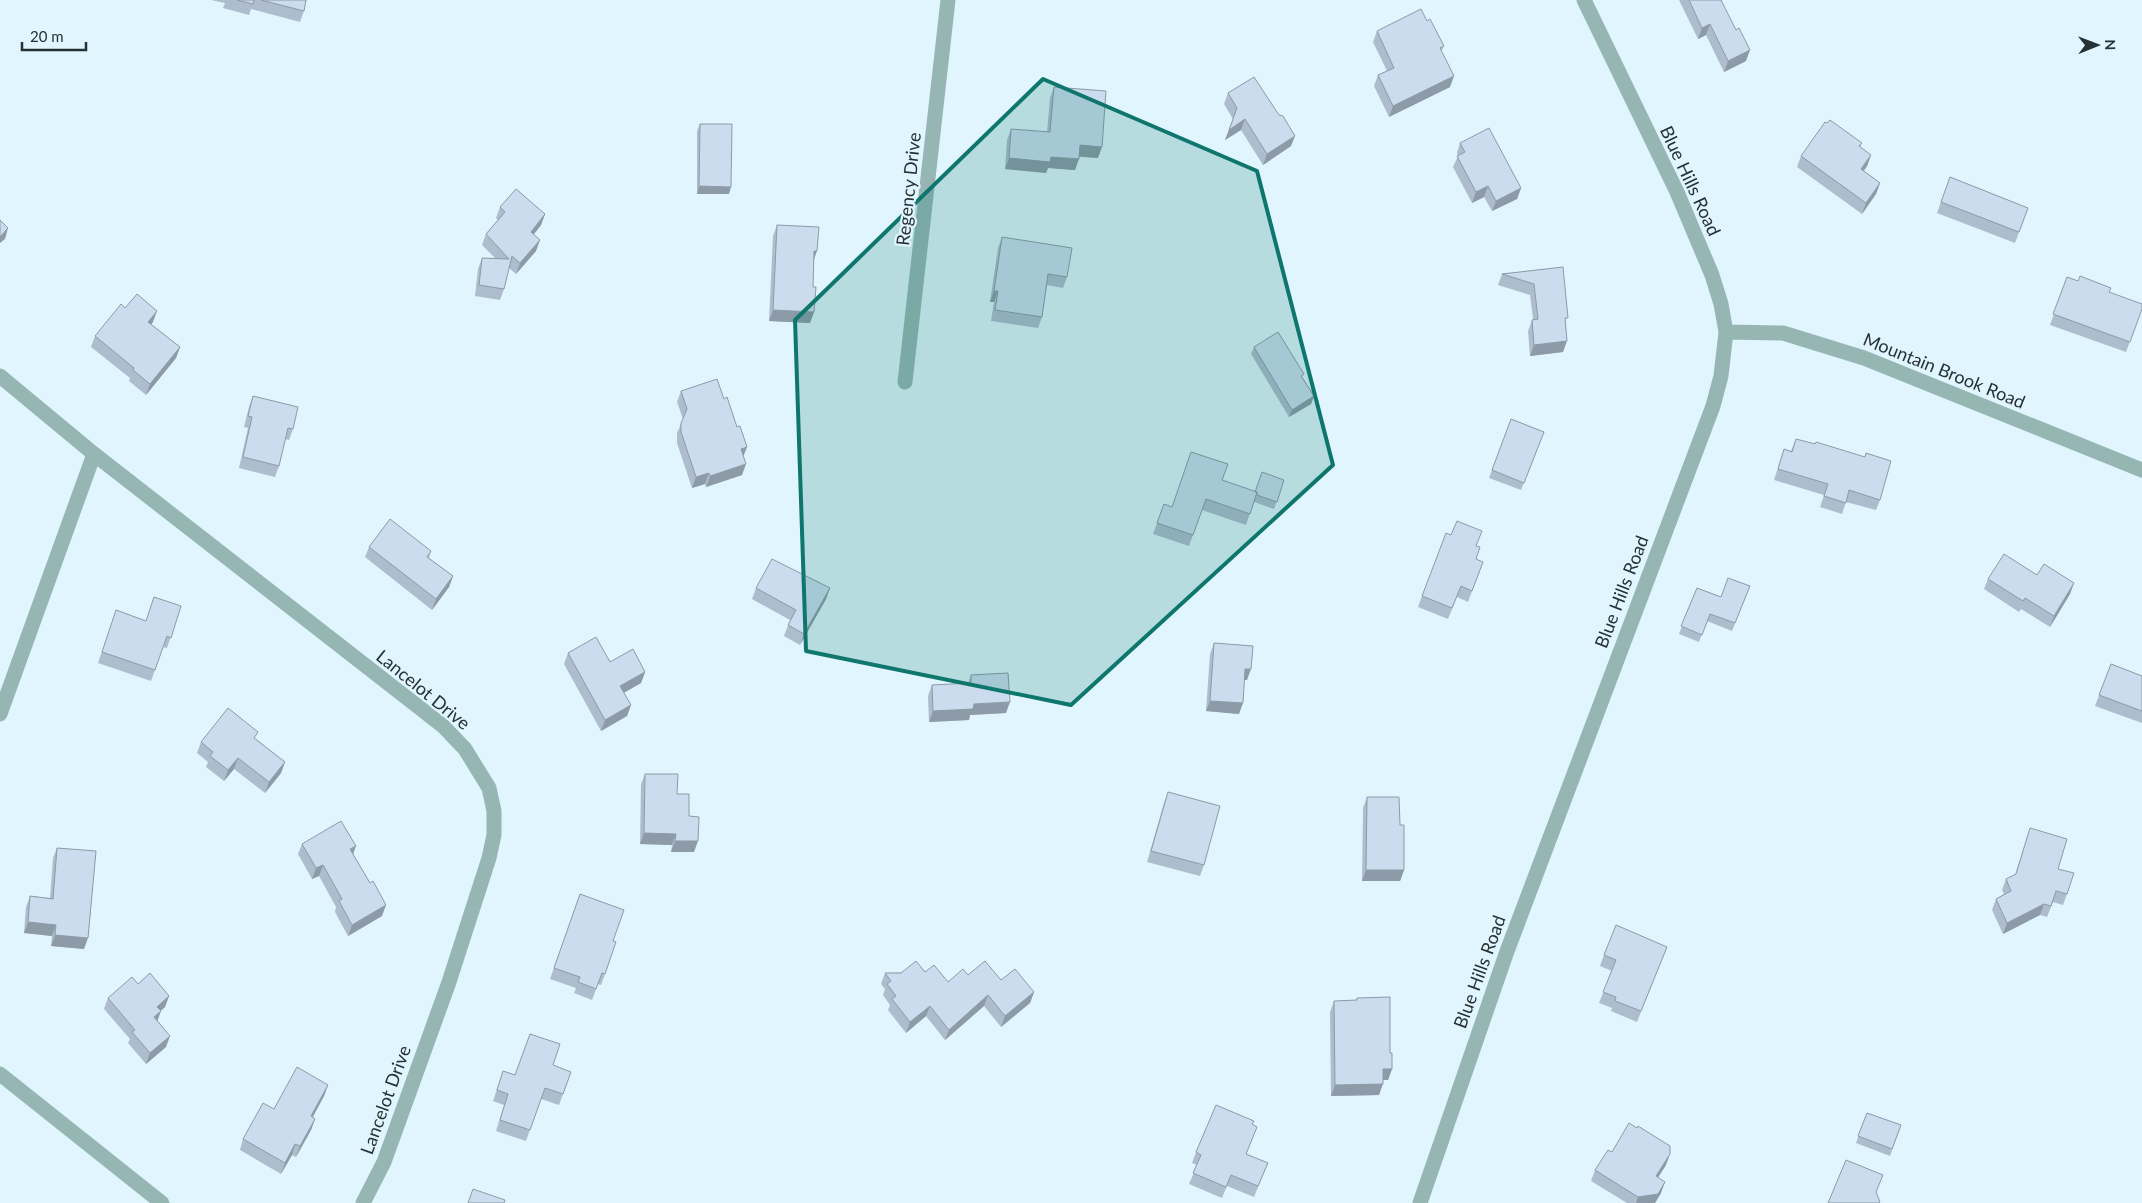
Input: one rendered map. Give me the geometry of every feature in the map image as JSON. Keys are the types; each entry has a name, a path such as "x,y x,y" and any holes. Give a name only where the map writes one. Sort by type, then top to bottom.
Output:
{"street":[{"name":"Regency Drive","path":"905,382 948,0"},
{"name":"Blue Hills Road","path":"1420,1203 1512,936 1713,406 1721,376 1726,332 1721,304 1712,275 1692,227 1584,0"},
{"name":"Mountain Brook Road","path":"1726,332 1783,333 1864,358 2142,470"},
{"name":"Lancelot Drive","path":"0,376 94,454 443,726 465,749 489,788 495,827 489,858 449,982 384,1162 363,1203"},
{"path":"0,714 94,454"},
{"path":"0,1074 162,1203"}],"highlighted area":[{"path":"1043,79 1257,171 1333,465 1071,705 806,651 795,320"}],"building":[{"path":"237,0 254,0 253,4"},
{"path":"261,0 306,0 304,11"},
{"path":"1689,0 1721,0 1736,30 1739,28 1750,50 1728,61 1710,24 1702,28"},
{"path":"1421,9 1427,21 1430,19 1444,46 1440,48 1454,76 1393,106 1378,75 1394,68 1377,31"},
{"path":"1254,77 1279,115 1283,116 1295,136 1267,154 1245,119 1229,130 1237,108 1228,93"},
{"path":"1054,87 1106,91 1102,147 1080,145 1079,159 1051,157 1050,162 1009,158 1011,129 1050,132"},
{"path":"1830,120 1862,143 1859,146 1871,155 1861,169 1880,183 1866,203 1801,156 1825,122 1827,123"},
{"path":"700,124 732,124 731,187 699,186"},
{"path":"1489,128 1521,188 1496,201 1488,186 1476,192 1457,156 1465,152 1460,143"},
{"path":"1950,177 2028,208 2019,232 1941,202"},
{"path":"516,189 545,214 531,232 540,240 520,263 512,256 504,289 479,285 482,258 509,259 486,234 505,212 500,207"},
{"path":"0,220 8,228 0,237"},
{"path":"777,225 819,227 817,251 814,251 813,287 816,287 814,312 773,310"},
{"path":"1002,237 1072,248 1067,277 1048,274 1042,317 995,310 998,291 994,291"},
{"path":"1563,267 1568,318 1565,318 1567,341 1534,345 1532,320 1538,319 1534,284 1502,274"},
{"path":"2080,276 2111,288 2109,292 2142,304 2142,309 2130,342 2053,314 2067,277 2078,281"},
{"path":"137,294 157,311 148,322 180,347 150,384 133,370 134,368 95,336 121,304 125,308"},
{"path":"1278,332 1304,374 1301,376 1314,396 1292,410 1254,347"},
{"path":"717,379 724,399 727,397 737,427 740,426 747,447 741,449 746,464 710,476 709,473 696,477 681,432 681,423 687,409 681,391"},
{"path":"253,396 298,407 293,429 288,428 279,466 243,457 252,417 248,416"},
{"path":"1511,419 1544,432 1524,483 1492,470"},
{"path":"1796,439 1815,444 1816,442 1865,457 1866,453 1891,461 1880,500 1849,490 1846,503 1824,496 1828,484 1778,469 1784,449 1792,452"},
{"path":"1191,452 1228,464 1222,480 1257,492 1250,514 1206,499 1193,535 1157,523 1164,504 1172,507"},
{"path":"1262,472 1284,480 1277,502 1257,495 1257,492 1255,492"},
{"path":"390,519 431,551 427,557 453,576 436,599 369,547"},
{"path":"1457,521 1482,531 1476,546 1480,547 1476,559 1483,562 1472,591 1461,586 1452,608 1422,596 1446,533 1451,535"},
{"path":"2004,554 2037,575 2044,564 2074,583 2054,616 2025,598 2023,601 1988,579"},
{"path":"772,559 830,588 804,634 788,625 796,610 756,588"},
{"path":"1728,578 1750,586 1735,623 1710,614 1702,635 1681,626 1697,588 1721,597"},
{"path":"154,597 181,606 171,638 167,636 155,670 102,652 116,610 146,621"},
{"path":"596,637 610,662 633,649 645,672 620,686 631,705 605,720 568,653"},
{"path":"1214,643 1253,646 1251,669 1245,669 1243,703 1210,701"},
{"path":"2111,664 2142,676 2142,711 2099,695"},
{"path":"1008,673 1010,702 974,704 973,709 933,711 932,685 971,683 971,675"},
{"path":"228,708 258,732 254,738 285,762 269,782 238,758 228,770 210,756 213,752 201,742"},
{"path":"645,774 678,774 677,794 689,794 689,816 699,817 698,841 675,841 676,834 644,833"},
{"path":"1168,792 1220,806 1204,865 1151,851"},
{"path":"1367,797 1399,797 1400,825 1404,825 1404,870 1366,870"},
{"path":"341,821 356,846 350,849 370,883 373,881 386,905 352,925 339,901 342,899 323,865 316,868 302,844"},
{"path":"2030,828 2067,839 2058,869 2074,873 2067,894 2056,891 2051,906 2044,904 2007,923 1996,899 2011,891 2006,879 2016,874"},
{"path":"57,848 96,851 88,938 55,935 56,925 28,922 30,896 53,899"},
{"path":"580,894 624,910 613,941 616,942 605,974 602,973 596,989 578,982 580,977 554,968"},
{"path":"1616,925 1667,947 1641,1011 1615,1001 1616,997 1603,992 1616,960 1604,955"},
{"path":"916,961 925,972 934,965 948,982 963,969 968,975 985,961 1001,980 1015,969 1034,992 1005,1016 988,995 949,1030 930,1006 910,1022 892,999 896,996 887,984 891,981 885,973 901,973"},
{"path":"150,973 169,996 157,1007 161,1011 154,1017 170,1036 150,1053 132,1032 135,1030 108,998 132,977 138,984"},
{"path":"1390,997 1390,1053 1392,1053 1392,1069 1383,1069 1383,1084 1335,1085 1334,1001"},
{"path":"530,1034 560,1044 553,1065 571,1072 563,1094 545,1088 530,1130 500,1120 508,1094 497,1090 503,1071 515,1075"},
{"path":"297,1067 328,1085 311,1116 315,1119 300,1146 295,1144 285,1163 243,1139 263,1103 274,1109"},
{"path":"1216,1105 1254,1121 1252,1124 1257,1127 1246,1154 1268,1163 1258,1186 1231,1175 1226,1187 1193,1173 1201,1155 1196,1152"},
{"path":"1867,1113 1901,1125 1892,1149 1858,1136"},
{"path":"1629,1123 1637,1128 1638,1126 1670,1146 1670,1154 1656,1176 1665,1182 1658,1194 1638,1197 1595,1170 1608,1150 1612,1152"},
{"path":"1846,1160 1883,1175 1876,1192 1880,1202 1828,1203"},
{"path":"473,1189 505,1200 504,1203 468,1203"}]}
